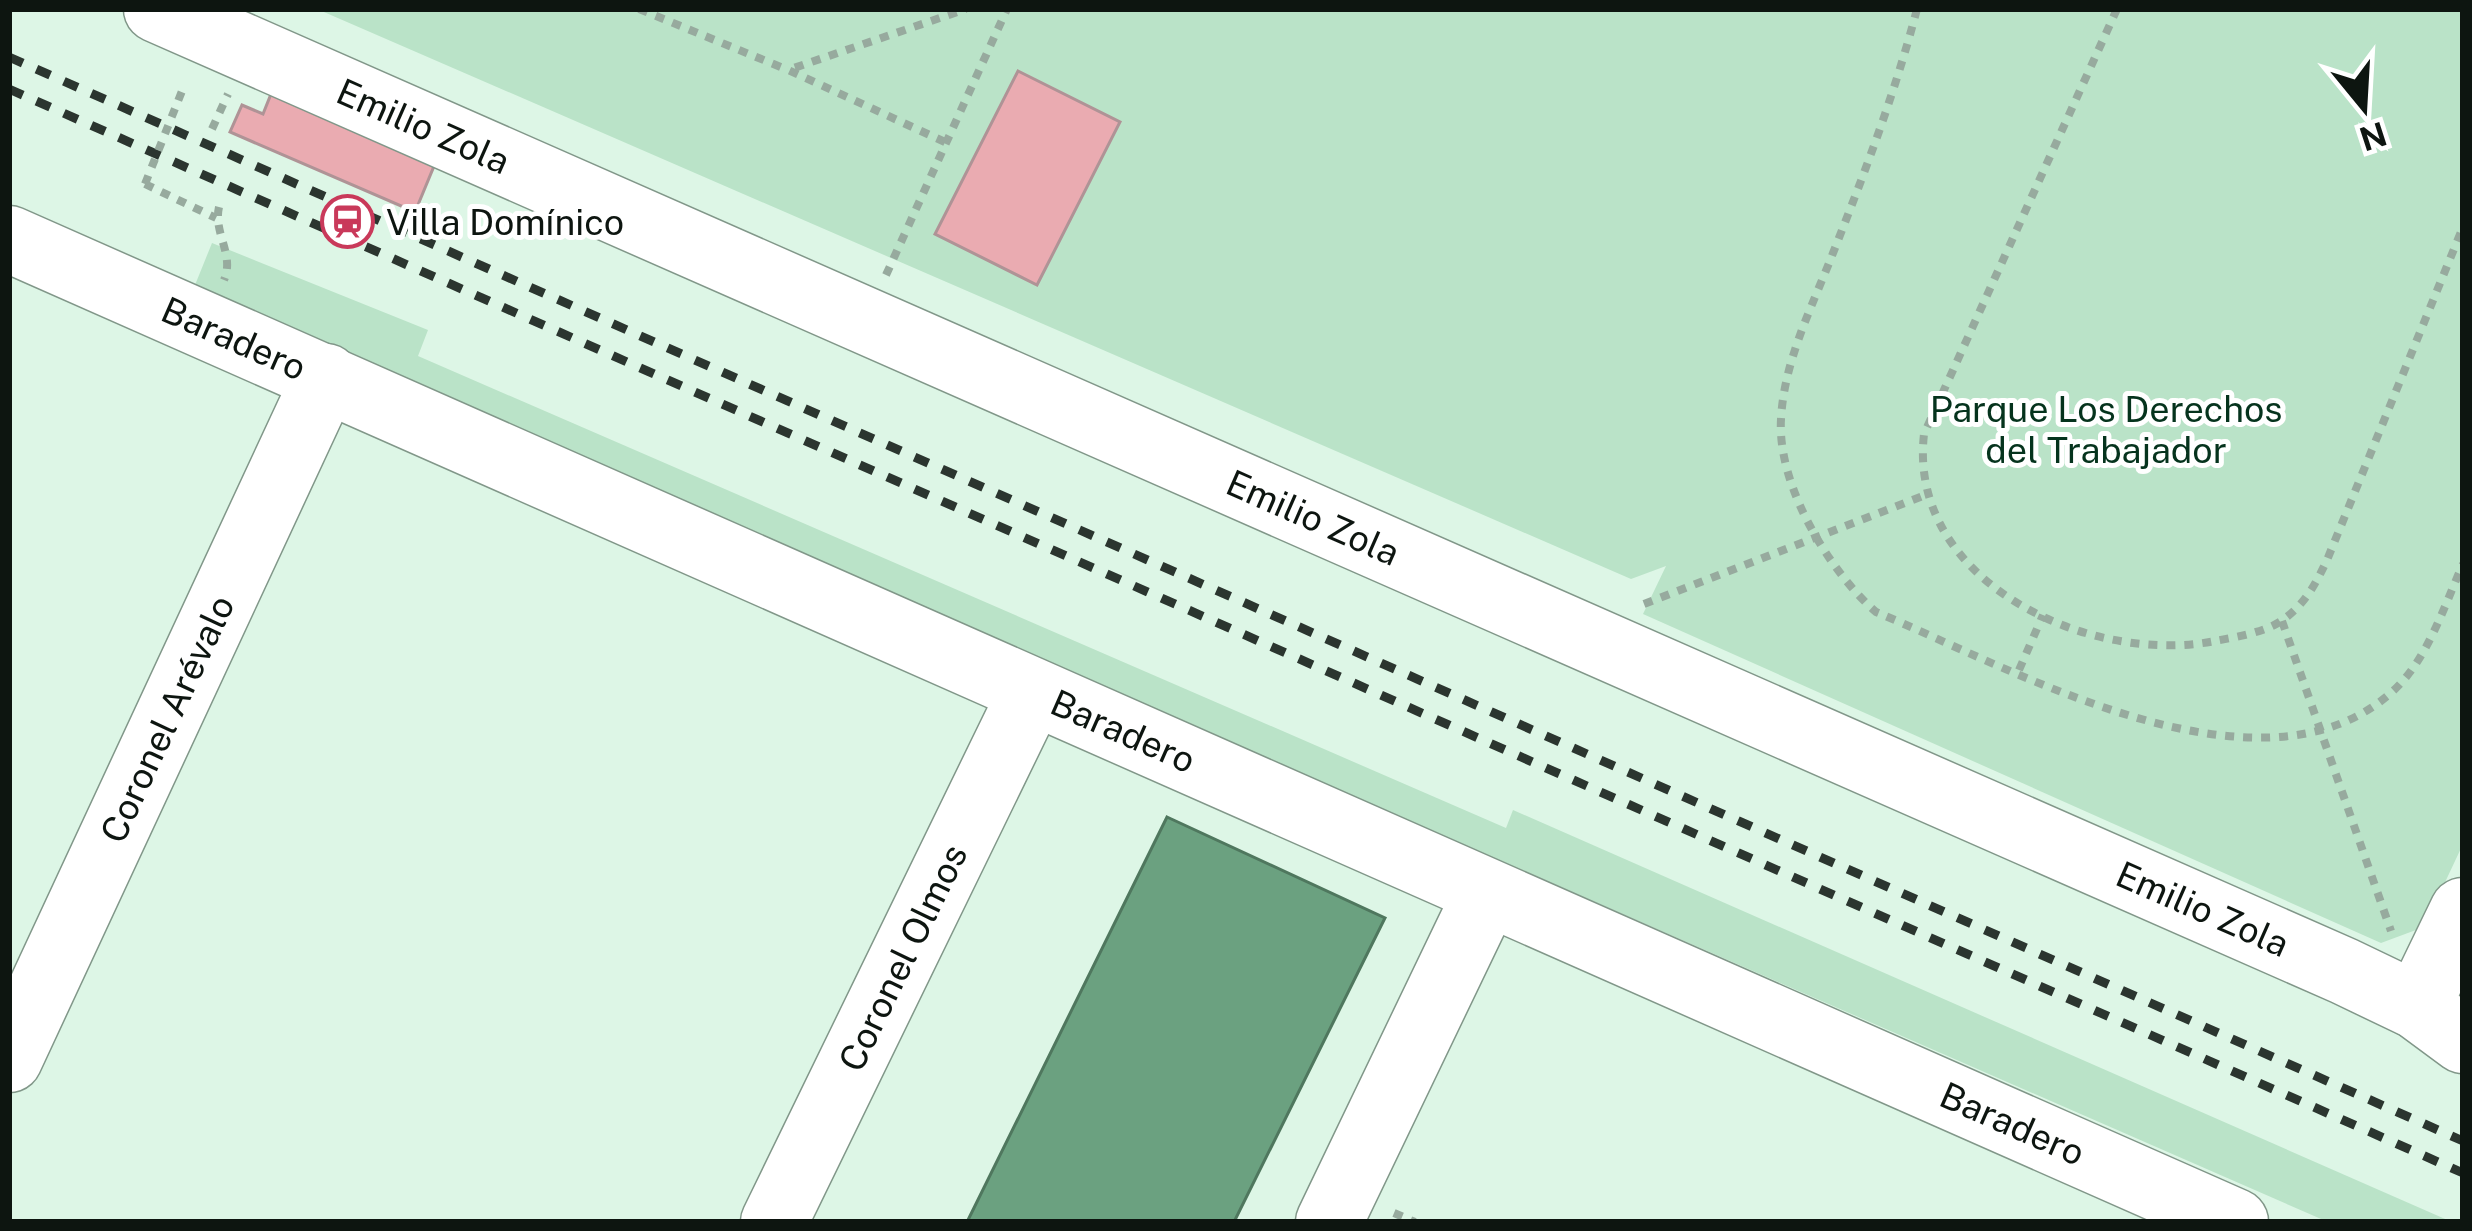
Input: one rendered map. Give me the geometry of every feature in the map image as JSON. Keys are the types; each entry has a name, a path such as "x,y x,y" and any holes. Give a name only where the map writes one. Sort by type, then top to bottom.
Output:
{"street":[{"name":"Emilio Zola","path":"165,11 1596,643 2440,1023"},
{"name":"Baradero","path":"9,239 2235,1222"},
{"name":"Coronel Arévalo","path":"9,1060 326,377"},
{"name":"Coronel Olmos","path":"774,1222 1032,692"},
{"path":"1329,1222 1486,895"},
{"path":"2440,1023 2463,911"}],"path":[{"path":"640,9 945,142"},
{"path":"788,70 966,9"},
{"path":"866,321 1007,9"},
{"path":"1917,9 1894,97 1787,373 1780,425 1813,536 1832,569 1876,612 2152,725 2195,736 2238,739 2321,730 2392,692 2424,651 2463,564"},
{"path":"2116,9 1924,434 1920,466 1928,494 1970,568 2007,599 2136,648 2198,645 2282,621 2310,594 2327,560 2463,227"},
{"path":"184,86 145,184 216,218"},
{"path":"1596,643 1640,606 1928,494"},
{"path":"2019,670 2043,615"},
{"path":"2282,621 2440,1023"}],"green space":[{"name":"Parque Los Derechos del Trabajador","path":"317,9 2463,9 2463,844 2424,927 2381,943 1643,614 1666,566 1631,579"},
{"path":"212,243 428,330 418,356 1506,828 1513,810 2452,1222 2328,1222 193,290"}],"shaded area":[{"path":"1167,817 1385,918 1234,1222 967,1222"}],"building":[{"path":"1018,71 1120,122 1037,285 935,234"},
{"path":"275,84 439,154 415,212 230,132 242,105 263,114"}],"railway":[{"path":"9,57 2463,1141"},
{"path":"9,89 2463,1173"}],"place":[{"name":"Villa Domínico","path":"347,222"}]}
